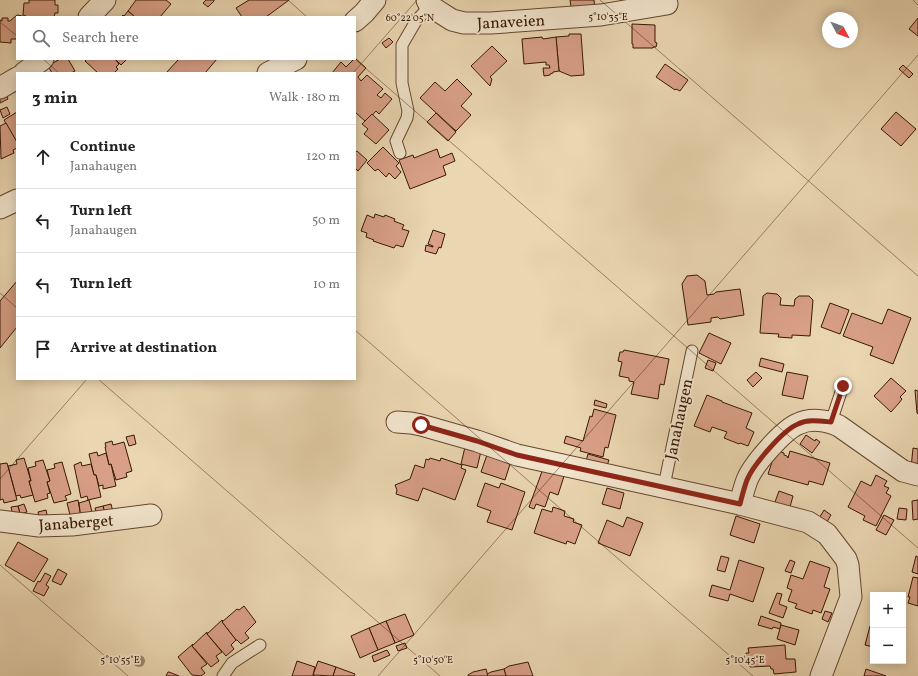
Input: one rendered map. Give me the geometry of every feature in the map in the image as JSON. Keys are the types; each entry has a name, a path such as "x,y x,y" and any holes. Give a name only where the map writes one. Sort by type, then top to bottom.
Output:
{"street":[{"path":"90,16 105,0"},
{"path":"356,20 375,0"},
{"name":"Janaveien","path":"428,3 452,20 464,23 491,23 601,16 667,4"},
{"path":"25,72 43,60"},
{"path":"270,72 294,60"},
{"path":"0,88 16,79"},
{"path":"0,208 16,200"},
{"path":"740,504 747,479 780,438 797,424 813,420 831,422 839,426 903,470 918,475"},
{"path":"397,422 421,425 477,441 517,455 664,486 808,522 827,534 846,559 848,564 851,597 821,676"},
{"name":"Janaberget","path":"0,521 38,526 72,525 151,515"}],"lane":[{"name":"Janaveien","path":"400,153 396,141 408,118 402,83 402,45 428,3"},
{"name":"Janahaugen","path":"664,486 692,352"},
{"path":"831,422 843,386"},
{"path":"223,676 232,663 260,645"}],"building":[{"path":"29,0 55,0 55,5 58,5 58,13 55,13 54,16 26,16 23,15 24,3 29,3"},
{"path":"136,0 166,0 171,4 161,16 134,16 128,11"},
{"path":"206,0 214,1 208,7 203,3"},
{"path":"249,0 289,0 267,16 241,16 236,8"},
{"path":"570,0 594,0 595,10 572,13"},
{"path":"128,11 134,16 124,16"},
{"path":"17,15 22,16 16,16 16,39 11,39 11,43 0,42 0,20 2,21 2,18 8,18 8,21"},
{"path":"918,18 918,36 909,29"},
{"path":"632,24 655,25 656,47 633,48"},
{"path":"569,34 581,34 584,75 571,76 559,71 556,37 569,36"},
{"path":"542,37 543,39 556,37 559,71 544,76 543,68 550,68 549,65 546,65 546,62 524,64 522,39"},
{"path":"389,38 393,42 386,48 382,43"},
{"path":"492,46 507,61 490,77 492,79 490,86 471,66"},
{"path":"356,59 366,68 358,77 361,81 367,75 383,89 377,95 381,98 385,93 392,99 379,114 376,111 366,122 356,113 356,72 333,72 341,62 346,67"},
{"path":"58,60 69,60 75,71 51,72 48,66"},
{"path":"116,60 119,64 116,67 118,69 115,72 97,72 85,61"},
{"path":"116,60 126,60 121,65"},
{"path":"178,60 216,60 206,72 167,72"},
{"path":"665,64 688,80 680,91 675,90 656,77"},
{"path":"903,65 913,74 909,78 899,69"},
{"path":"457,79 472,94 461,106 471,115 456,131 420,98 435,82 445,91"},
{"path":"4,90 8,99 0,103 0,92"},
{"path":"7,107 10,114 3,118 0,110"},
{"path":"896,112 916,129 901,146 881,129"},
{"path":"16,113 16,141 12,135 4,120"},
{"path":"436,113 456,132 448,141 427,122"},
{"path":"372,114 389,130 376,144 364,134 368,129 362,124"},
{"path":"6,123 16,140 16,148 13,150 14,153 1,159 0,126"},
{"path":"383,147 399,163 396,166 401,172 395,179 389,173 386,177 378,169 375,171 367,163"},
{"path":"437,149 440,158 452,153 455,161 443,166 446,175 410,189 399,160 413,155 414,158"},
{"path":"357,151 367,160 358,171 356,169"},
{"path":"375,214 384,217 385,215 404,225 402,229 409,231 403,247 396,245 394,248 366,237 367,233 361,231 367,215 374,218"},
{"path":"433,230 445,234 441,248 439,247 436,254 425,251 426,245 433,247 428,244"},
{"path":"697,275 705,281 707,295 714,294 716,292 740,289 744,315 720,319 718,317 711,318 711,322 688,325 682,284 687,276"},
{"path":"16,282 16,328 0,348 0,301"},
{"path":"767,293 777,294 781,298 780,305 794,306 795,299 799,296 809,296 813,300 810,336 792,335 792,338 778,337 779,334 760,333 763,296"},
{"path":"830,303 849,310 840,334 821,327"},
{"path":"888,309 911,318 893,364 870,355 873,347 843,336 852,313 882,324"},
{"path":"709,333 731,343 721,364 699,353"},
{"path":"624,350 669,359 664,385 660,384 658,399 631,394 634,382 629,381 629,378 619,376 622,362 618,361 620,352 623,352"},
{"path":"761,358 784,364 782,372 759,366"},
{"path":"708,360 716,363 713,371 705,368"},
{"path":"756,372 762,378 753,387 747,380"},
{"path":"787,372 808,376 803,399 782,395"},
{"path":"891,378 906,391 900,397 902,399 891,412 874,396"},
{"path":"915,390 918,391 918,414 917,413"},
{"path":"707,395 752,413 746,428 754,432 748,446 724,438 727,432 712,427 710,432 694,426"},
{"path":"595,400 607,404 606,408 594,405"},
{"path":"594,409 616,415 608,448 605,447 603,457 580,451 581,448 564,443 566,436 583,441 590,416 592,417"},
{"path":"134,435 136,444 129,446 126,437"},
{"path":"806,435 815,441 816,439 820,442 812,453 800,444"},
{"path":"112,441 113,445 124,442 132,471 126,473 127,477 116,480 111,464 109,465 105,447 105,443"},
{"path":"465,447 481,451 477,468 461,464"},
{"path":"913,448 918,449 918,469 911,468"},
{"path":"778,451 784,453 784,455 788,458 790,451 830,463 823,485 809,481 808,485 768,474 774,456"},
{"path":"97,452 98,456 106,453 109,465 111,464 116,486 103,489 103,485 99,486 96,475 94,475 89,454"},
{"path":"488,452 511,461 505,480 481,472"},
{"path":"588,454 609,460 606,468 586,461"},
{"path":"24,458 31,481 29,481 33,495 21,498 20,495 16,496 8,466 17,464 16,460"},
{"path":"430,458 440,461 441,458 462,465 461,468 466,470 455,500 423,488 418,501 396,494 397,490 395,485 410,479 415,465 424,468 426,459 429,460"},
{"path":"43,460 50,481 47,482 50,493 47,494 48,498 35,502 29,481 31,481 28,468 36,466 35,462"},
{"path":"62,462 71,494 65,496 67,500 54,503 47,482 50,481 47,470 55,468 54,464"},
{"path":"81,462 82,466 91,464 94,475 96,475 101,497 88,500 87,496 81,498 74,465"},
{"path":"7,463 17,500 4,503 3,499 0,500 0,464"},
{"path":"544,466 565,473 558,495 550,492 545,507 536,504 534,509 529,507"},
{"path":"876,475 887,481 884,486 889,488 886,493 891,496 876,526 863,520 865,516 848,507 861,481 871,486"},
{"path":"485,483 499,488 501,483 525,492 512,530 487,522 491,511 477,506"},
{"path":"607,488 624,493 620,509 602,504"},
{"path":"779,491 793,496 790,507 775,502"},
{"path":"78,500 81,517 71,519 67,503"},
{"path":"89,500 93,516 81,519 79,503"},
{"path":"918,500 918,519 913,520 912,501"},
{"path":"24,504 27,512 20,514 18,506"},
{"path":"111,504 113,512 105,514 103,506"},
{"path":"18,506 20,514 13,516 11,507"},
{"path":"103,506 105,514 97,516 95,508"},
{"path":"553,507 565,511 564,516 574,519 573,522 582,525 575,544 567,541 566,544 534,533 542,509 552,512"},
{"path":"899,508 907,509 906,520 897,519"},
{"path":"46,510 48,519 40,521 38,512"},
{"path":"824,510 831,515 825,525 818,520"},
{"path":"884,515 894,520 886,535 876,530"},
{"path":"736,516 760,524 754,543 730,535"},
{"path":"627,517 643,523 630,556 598,543 607,520 623,527"},
{"path":"18,542 48,559 34,582 5,565"},
{"path":"721,556 729,558 725,572 717,570"},
{"path":"916,556 918,557 918,574 912,572"},
{"path":"739,560 764,568 753,602 730,594 728,601 709,596 712,585 730,590"},
{"path":"790,560 795,562 791,573 785,571"},
{"path":"810,561 830,568 824,587 830,589 821,613 813,610 812,614 795,608 797,604 788,601 792,590 787,588 791,575 803,579"},
{"path":"58,569 67,574 61,585 52,581"},
{"path":"45,573 51,576 46,585 49,587 44,596 33,591 38,581 40,582"},
{"path":"913,577 918,578 918,606 908,603"},
{"path":"777,593 782,594 779,604 787,607 783,618 769,613"},
{"path":"244,606 256,622 245,633 249,638 241,644 222,622 237,609 239,610"},
{"path":"825,611 832,613 828,622 822,619"},
{"path":"405,614 414,635 395,643 386,621"},
{"path":"761,616 781,623 780,629 773,627 772,629 758,625"},
{"path":"222,620 236,640 231,645 234,649 226,656 207,634"},
{"path":"386,621 395,643 378,650 369,628"},
{"path":"781,625 799,630 795,645 777,639"},
{"path":"870,626 870,646 865,645"},
{"path":"369,628 378,650 360,658 351,636"},
{"path":"207,632 222,652 216,656 219,661 211,667 192,646"},
{"path":"405,643 407,648 398,651 396,646"},
{"path":"193,644 192,646 207,664 201,668 205,673 201,676 192,675 178,657"},
{"path":"785,645 786,659 795,659 796,672 774,674 773,669 771,669 770,666 750,667 749,659 746,659 746,653 749,653 748,648"},
{"path":"387,650 390,655 374,662 372,656"},
{"path":"297,661 315,667 313,675 315,676 292,676"},
{"path":"318,661 336,667 333,676 313,675"},
{"path":"528,662 533,676 506,676 504,669 509,666"},
{"path":"336,667 355,674 354,676 333,676"},
{"path":"486,669 488,676 468,676 473,672"},
{"path":"504,669 506,676 488,676 487,674 491,672"},
{"path":"866,669 886,676 864,676"},
{"path":"169,672 179,676 166,676"}],"route":[{"path":"421,425 477,441 517,455 664,486 740,504 747,479 776,441 797,424 813,420 831,422 843,386"}]}
